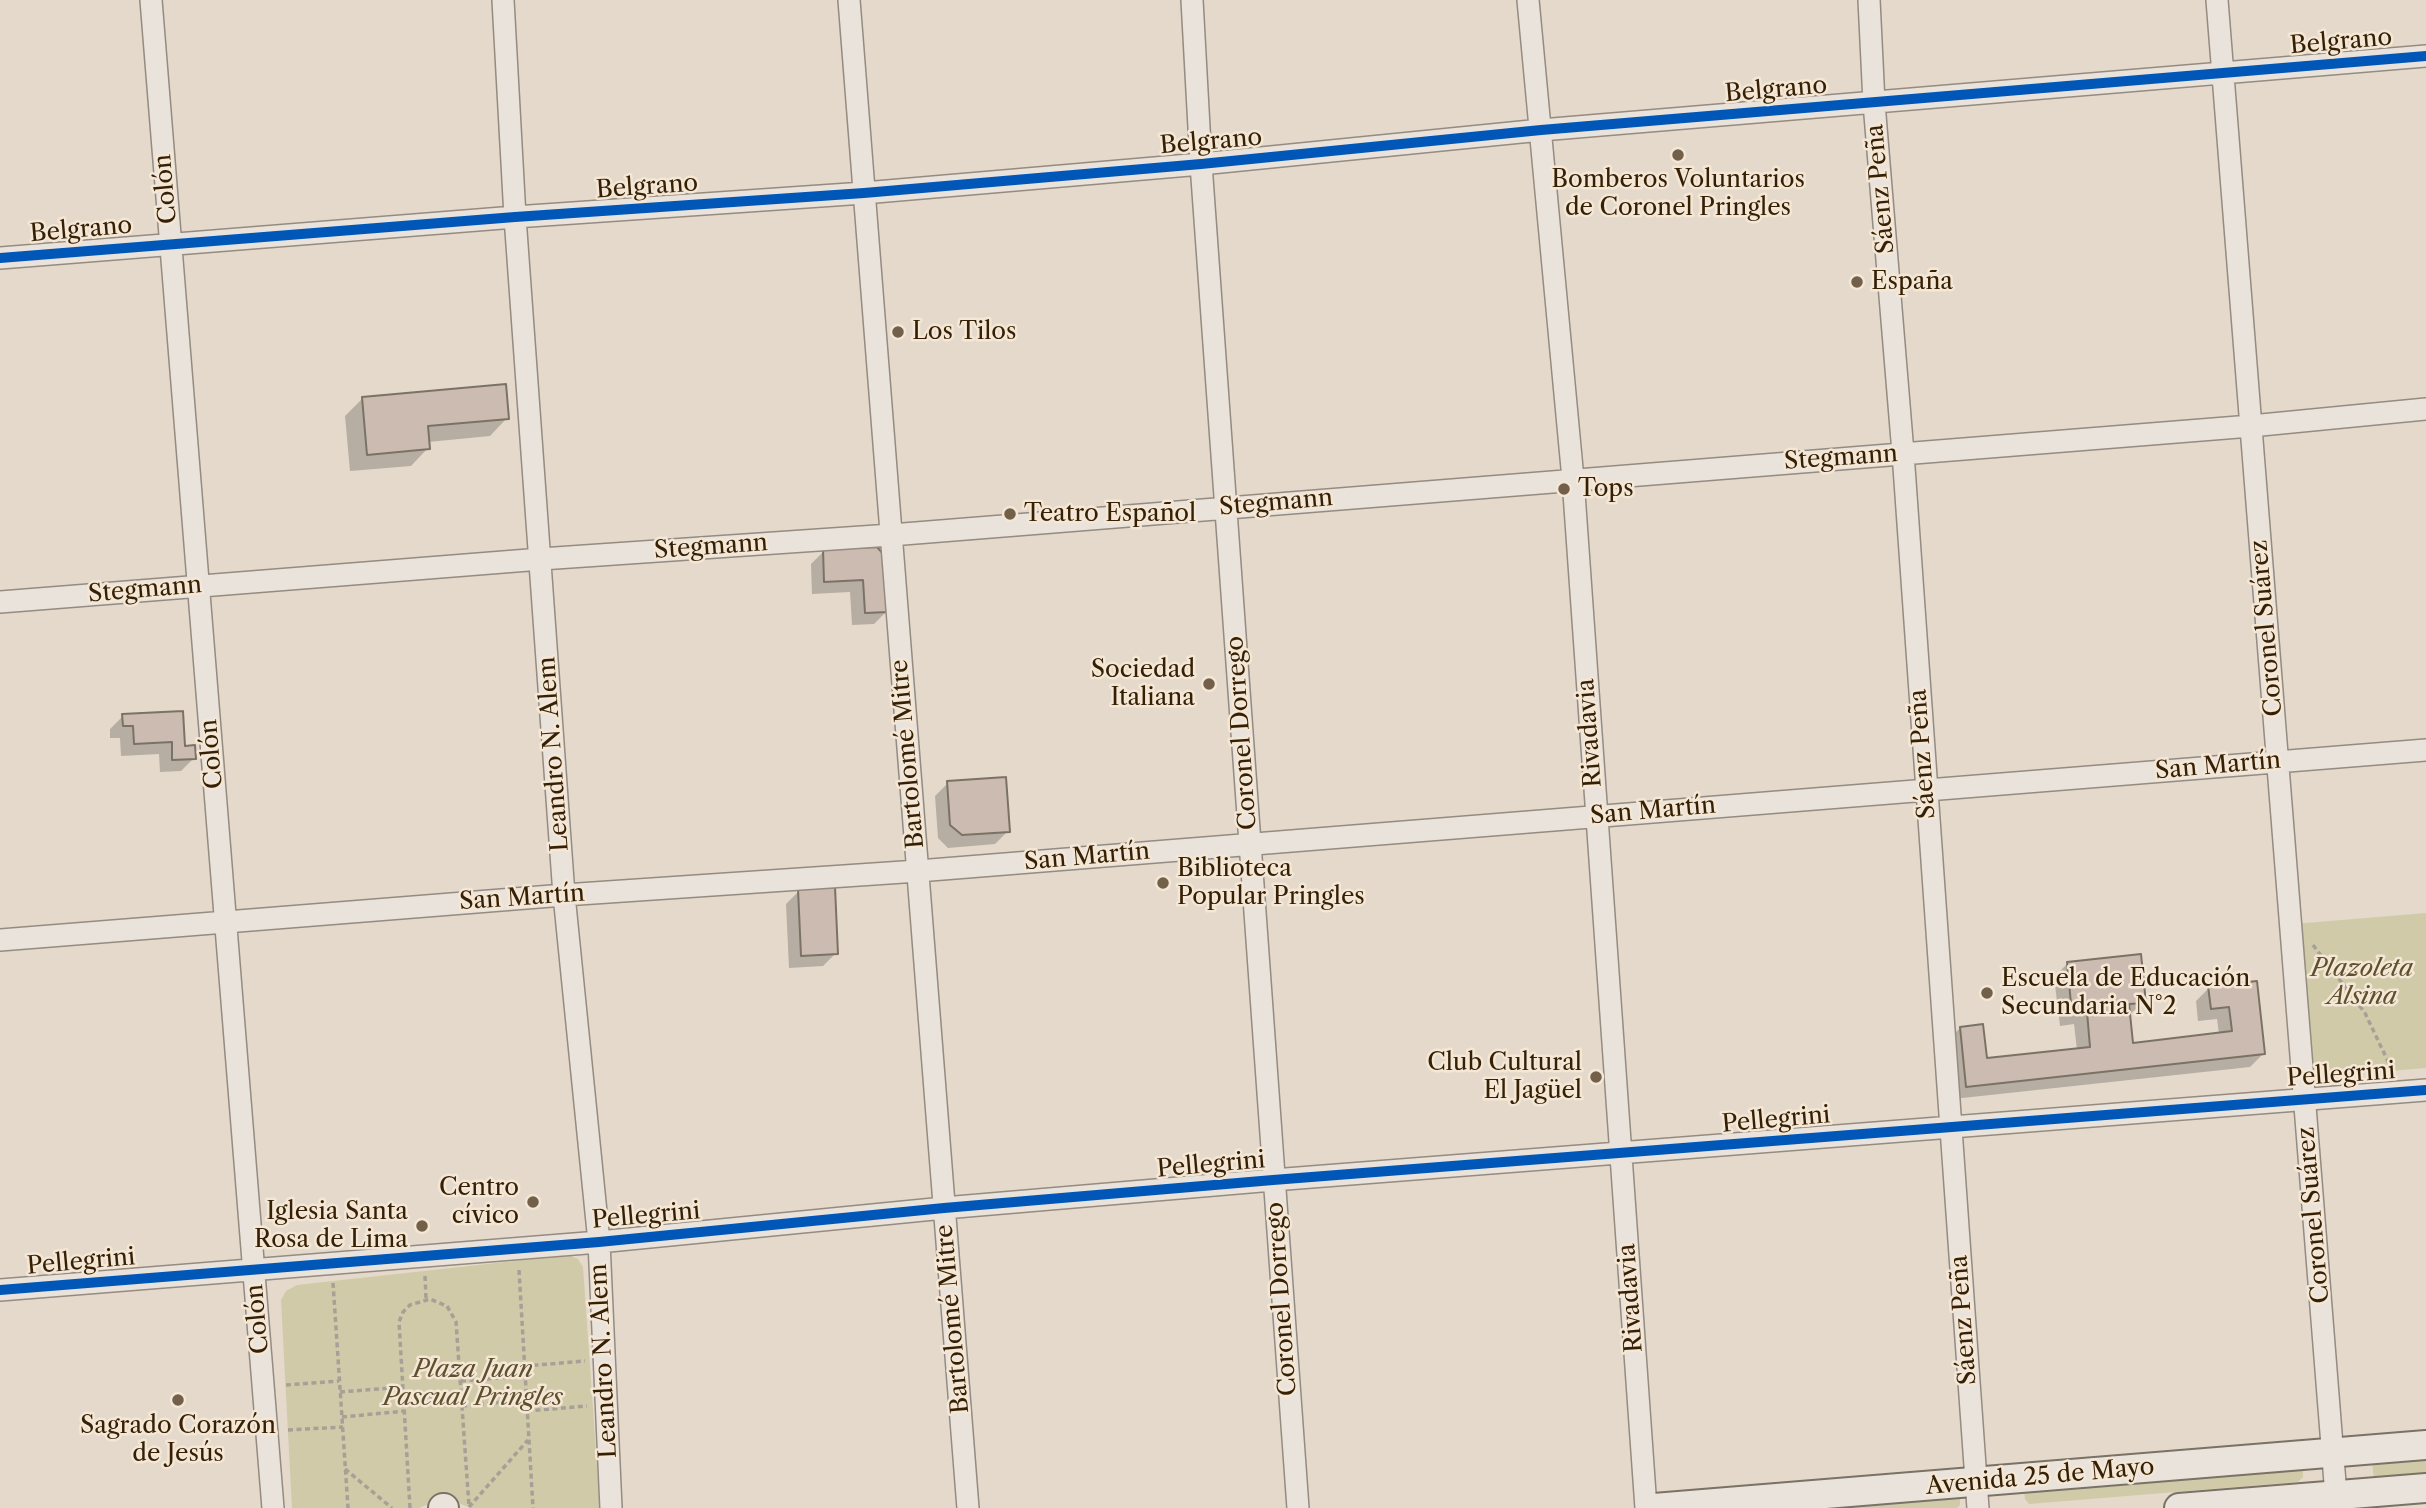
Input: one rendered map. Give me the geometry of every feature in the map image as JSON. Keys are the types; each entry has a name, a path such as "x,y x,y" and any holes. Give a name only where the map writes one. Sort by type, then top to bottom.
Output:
{"main road":[{"name":"Avenida 25 de Mayo","path":"1654,1508 1977,1495 2333,1453 2426,1446"},
{"name":"Avenida 25 de Mayo","path":"2179,1508 2337,1502 2426,1488"}],"street":[{"name":"Colón","path":"151,0 273,1508"},
{"name":"Leandro N. Alem","path":"503,0 515,217 564,895 599,1242 611,1508"},
{"name":"Bartolomé Mitre","path":"849,0 968,1508"},
{"name":"Coronel Dorrego","path":"1192,0 1201,164 1298,1508"},
{"name":"Rivadavia","path":"1528,0 1573,479 1646,1508"},
{"name":"Sáenz Peña","path":"1869,0 1874,103 1903,453 1977,1495"},
{"name":"Coronel Suárez","path":"2217,0 2337,1502"},
{"name":"Belgrano","path":"0,258 515,217 864,193 1201,164 1541,130 2426,56"},
{"name":"Stegmann","path":"0,602 541,559 891,535 2251,426 2426,409"},
{"name":"San Martín","path":"0,940 564,895 918,871 2426,750"},
{"name":"Pellegrini","path":"0,1290 599,1242 944,1208 1273,1180 2426,1090"}],"path":[{"path":"2290,920 2303,932 2365,1013 2402,1092"},
{"path":"518,1260 533,1508"},
{"path":"424,1270 426,1300"},
{"path":"333,1281 348,1508"},
{"path":"410,1508 399,1322 410,1305 426,1300 439,1301 453,1313 457,1322 469,1507 529,1439"},
{"path":"525,1366 590,1361"},
{"path":"460,1381 525,1376"},
{"path":"286,1385 340,1381"},
{"path":"340,1392 403,1387"},
{"path":"404,1400 461,1395"},
{"path":"462,1406 527,1400"},
{"path":"527,1411 593,1406"},
{"path":"342,1417 405,1411"},
{"path":"288,1430 343,1427"},
{"path":"345,1469 391,1508"}],"green space":[{"name":"Plazoleta Alsina","path":"2426,913 2426,1068 2317,1077 2304,1058 2294,924"},
{"name":"Plaza Juan Pascual Pringles","path":"569,1255 578,1259 583,1267 600,1508 471,1508 453,1501 431,1503 419,1508 292,1508 281,1300 286,1291 297,1285"},
{"path":"2426,1458 2426,1474 2374,1478 2372,1462"},
{"path":"2296,1465 2303,1469 2303,1477 2298,1482 2029,1504 2024,1491"},
{"path":"1953,1494 1960,1499 1957,1508 1780,1508"}],"building":[{"path":"506,384 509,419 428,426 430,449 367,455 362,397"},
{"path":"877,547 886,557 889,612 865,613 863,580 824,582 823,549"},
{"path":"183,711 185,746 195,745 196,759 172,760 172,742 134,744 133,726 123,726 122,714"},
{"path":"1006,777 1010,832 962,835 950,825 947,781"},
{"path":"835,887 838,954 801,956 798,889"},
{"path":"2141,954 2146,1003 2129,1004 2133,1043 2232,1031 2229,1007 2211,1009 2208,986 2257,981 2265,1054 1966,1087 1960,1027 1983,1024 1987,1058 2090,1047 2087,1012 2072,1014 2067,962"}],"cycle path":[{"path":"0,258 515,217 864,193 1201,164 1541,130 2426,56"},
{"path":"0,1290 599,1242 944,1208 1273,1180 2426,1090"}],"place":[{"name":"Bomberos Voluntarios de Coronel Pringles","path":"1678,155"},
{"name":"España","path":"1857,282"},
{"name":"Los Tilos","path":"898,332"},
{"name":"Tops","path":"1564,489"},
{"name":"Teatro Español","path":"1010,514"},
{"name":"Sociedad Italiana","path":"1209,684"},
{"name":"Biblioteca Popular Pringles","path":"1163,883"},
{"name":"Escuela de Educación Secundaria N°2","path":"1987,993"},
{"name":"Club Cultural El Jagüel","path":"1596,1077"},
{"name":"Centro cívico","path":"533,1202"},
{"name":"Iglesia Santa Rosa de Lima","path":"422,1226"},
{"name":"Sagrado Corazón de Jesús","path":"178,1400"}]}
